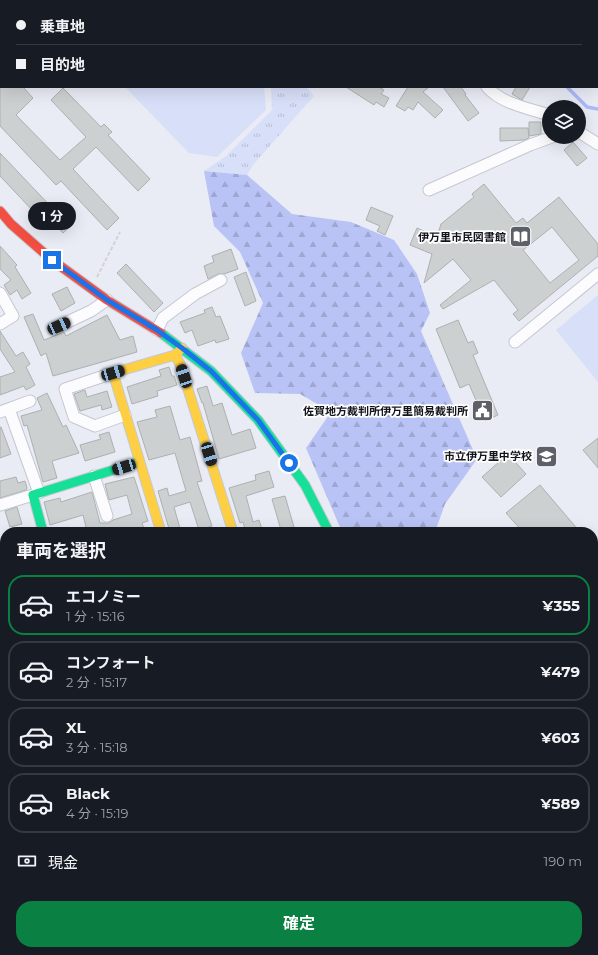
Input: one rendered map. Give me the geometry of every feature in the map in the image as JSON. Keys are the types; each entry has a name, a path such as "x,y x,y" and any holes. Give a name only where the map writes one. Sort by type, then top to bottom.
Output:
{"street":[{"path":"488,88 507,102 542,113"},
{"path":"586,136 598,144"},
{"path":"429,190 530,144 542,140"},
{"path":"0,211 12,224 52,260 107,300 157,330 211,371 258,420 305,485 326,527"},
{"path":"515,342 598,274"},
{"path":"157,330 163,318 195,294 222,280"},
{"path":"0,293 13,316 0,324"},
{"path":"59,326 91,311 107,300"},
{"path":"125,415 95,426 74,417 65,389 175,355 182,348"},
{"path":"175,355 180,364 231,527"},
{"path":"113,373 158,527"},
{"path":"30,401 4,410 36,494 42,527"},
{"path":"0,505 139,462"},
{"path":"94,476 107,516"}],"path":[{"path":"90,288 120,232"}],"green space":[{"path":"126,88 264,88 266,110 217,157 189,153"},
{"path":"271,88 307,88 314,96 253,165 247,175 204,171 226,156 272,110"},
{"path":"204,171 247,175 292,214 351,222 394,240 417,274 430,313 421,331 477,459 445,504 437,527 340,527 306,448 331,412 300,394 255,393 241,353 263,303 240,252 214,226"},
{"path":"598,295 598,382 556,330"}],"building":[{"path":"0,88 24,88 33,98 16,115 60,160 86,137 51,100 63,88 101,127 104,124 112,132 108,135 150,179 138,191 96,147 73,169 119,218 107,230 61,181 56,185 0,126"},
{"path":"348,88 381,88 384,90 381,94 389,98 384,107 376,102 374,105"},
{"path":"407,88 428,88 423,92 443,110 435,118 418,102 413,110 408,107 405,111 396,106"},
{"path":"444,88 462,88 466,94 465,95 479,113 468,121"},
{"path":"515,88 529,88 522,100 512,94"},
{"path":"529,122 541,122 541,134 529,136"},
{"path":"500,128 528,128 529,138 524,140 500,141"},
{"path":"571,144 575,144 587,158 577,166 564,150"},
{"path":"0,153 56,212 58,210 72,225 63,233 38,208 34,212 0,176"},
{"path":"484,184 516,223 523,218 527,223 559,197 598,244 598,256 519,321 513,314 518,310 494,280 443,309 440,305 471,280 453,259 424,283 432,254 410,245 417,228 437,237 441,224 474,197 472,194","holes":["552,227 579,260 550,283 523,250"]},
{"path":"371,207 393,216 385,235 377,231 380,226 366,220"},
{"path":"0,246 17,265 15,267 31,293 22,299 17,290 10,295 4,285 11,280 0,269"},
{"path":"231,249 238,269 224,274 218,274 208,279 204,266 214,262 212,256"},
{"path":"126,264 163,303 154,312 117,273"},
{"path":"246,272 256,301 245,306 234,277"},
{"path":"67,287 75,303 61,311 52,294"},
{"path":"212,307 216,317 220,316 229,339 216,343 215,340 198,346 192,330 185,333 180,322 205,313 204,310"},
{"path":"33,314 44,340 64,332 66,336 107,315 120,340 133,336 137,352 53,376 46,353 41,356 24,317"},
{"path":"458,320 468,343 473,341 478,353 473,355 498,415 485,421 469,384 460,388 436,329"},
{"path":"0,331 16,356 23,352 30,364 26,367 35,385 26,390 24,386 0,395 0,377 15,372 0,349"},
{"path":"169,367 177,385 157,391 158,396 132,404 127,387 161,376 159,370"},
{"path":"207,386 213,406 222,403 232,435 250,429 256,448 219,459 203,403 197,389"},
{"path":"85,390 87,397 107,391 112,407 102,410 101,405 80,411 74,394"},
{"path":"47,393 63,427 66,425 79,453 52,461 57,478 43,482 27,425 24,426 21,416 42,410 37,398"},
{"path":"170,406 180,440 190,437 202,481 197,482 212,526 198,527 190,502 174,507 180,527 169,527 158,491 167,488 169,496 186,491 175,453 149,460 137,422 157,417 155,410"},
{"path":"0,427 11,454 0,458"},
{"path":"109,432 115,452 85,461 80,445 101,439 99,435"},
{"path":"598,438 598,468 583,450"},
{"path":"508,454 526,474 501,497 482,477"},
{"path":"269,471 274,487 246,496 253,522 259,520 261,527 244,527 243,522 240,523 229,488 256,480 255,475"},
{"path":"16,477 18,483 25,481 27,488 26,490 0,498 0,481"},
{"path":"134,477 148,521 142,523 143,527 86,527 83,515 50,525 44,502 60,498 61,502 92,492 100,523 109,523 113,520 132,514 127,495 109,500 105,484"},
{"path":"540,485 576,527 519,527 506,513"},
{"path":"285,496 294,527 280,527 272,499"},
{"path":"17,507 22,524 10,527 5,511"}],"waterway":[{"path":"568,88 587,107 598,109"}],"traffic: fast":[{"path":"161,333 211,371 258,420 305,485 326,527"},
{"path":"42,527 33,495 139,462"}],"traffic: slow":[{"path":"182,348 175,355 180,364 231,527"},
{"path":"159,527 113,373 175,355"}],"traffic: jam":[{"path":"0,211 11,224 52,260 107,300 161,333"}],"place":[{"name":"伊万里市民図書館","path":"521,237"},
{"name":"佐賀地方裁判所伊万里簡易裁判所","path":"483,411"},
{"name":"市立伊万里中学校","path":"547,456"}],"route":[{"path":"52,260 107,300 157,330 211,371 258,420 289,463"}]}
